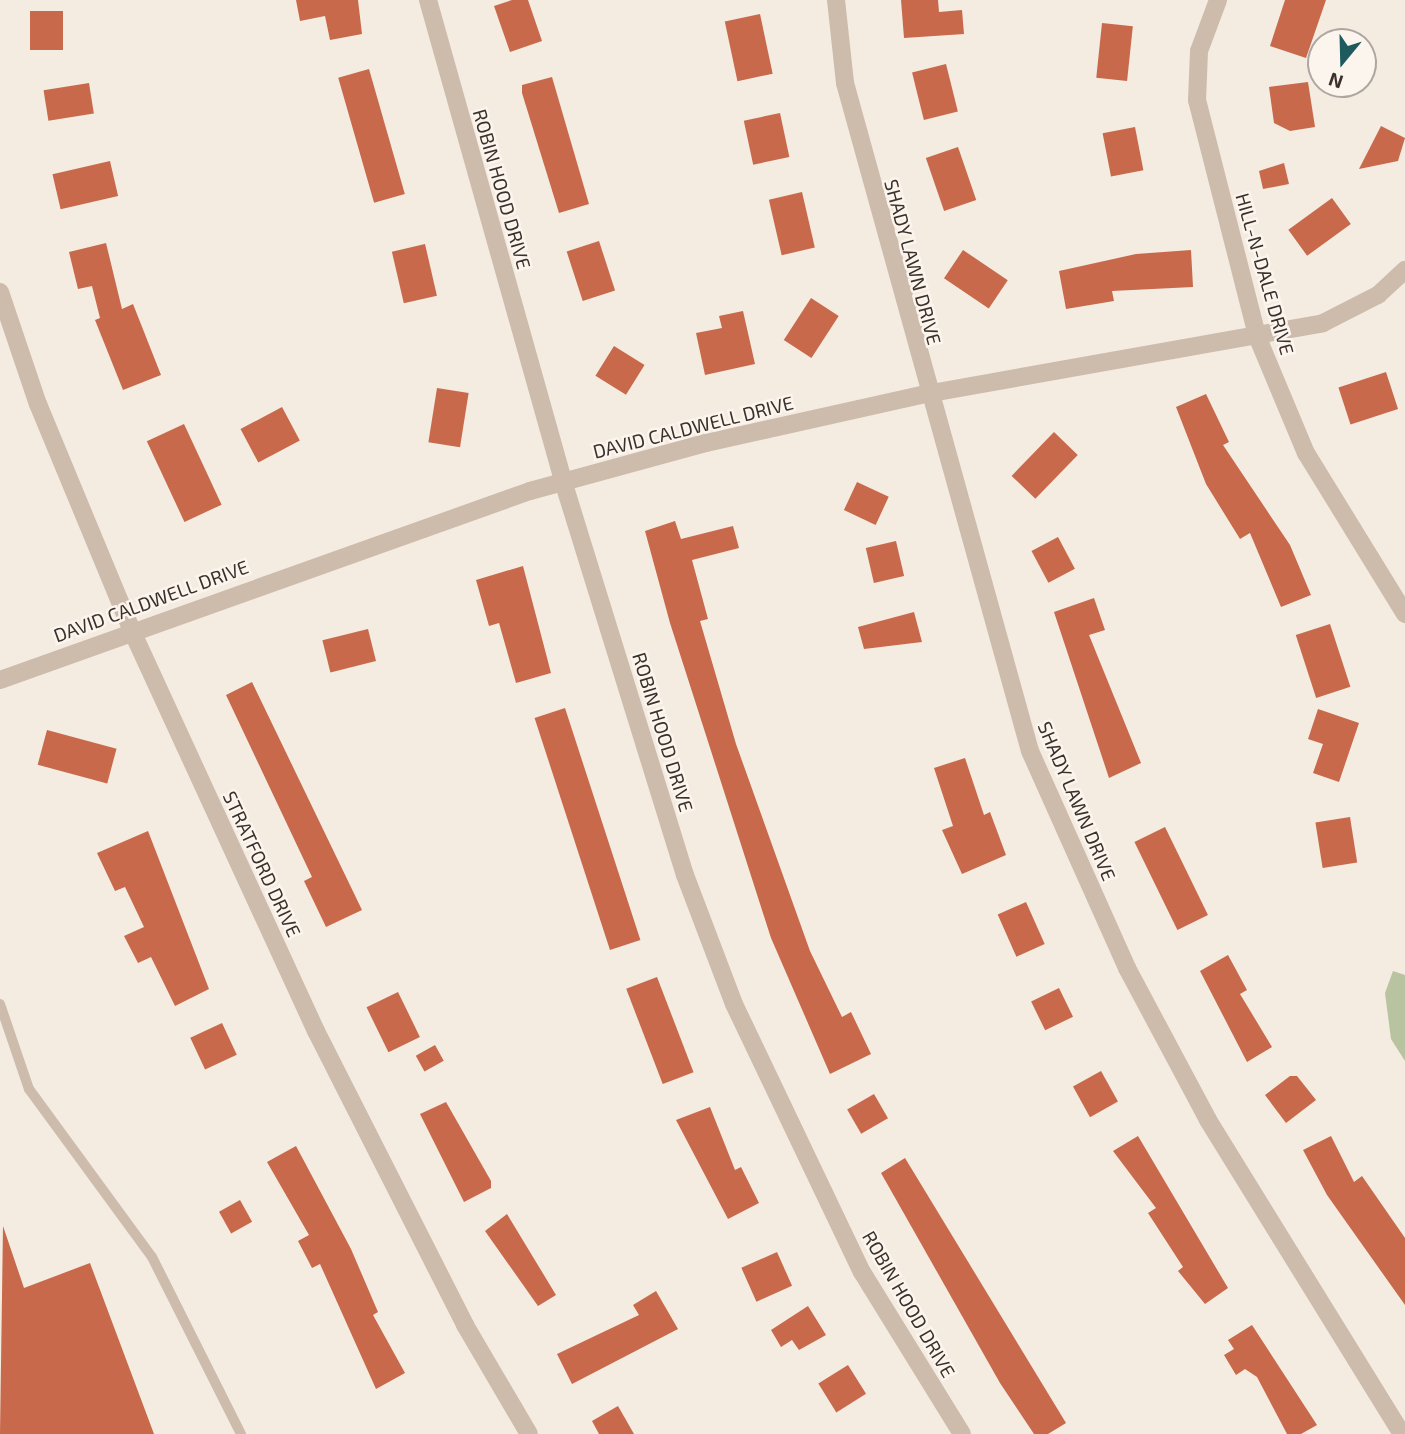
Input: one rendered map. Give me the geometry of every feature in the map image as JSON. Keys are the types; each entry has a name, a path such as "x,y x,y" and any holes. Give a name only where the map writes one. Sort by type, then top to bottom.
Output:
{"street":[{"name":"ROBIN HOOD DRIVE","path":"428,0 563,481 685,875 734,1004 862,1272 962,1434"},
{"name":"SHADY LAWN DRIVE","path":"836,0 845,83 926,394 1030,751 1127,968 1208,1120 1402,1434"},
{"name":"HILL-N-DALE DRIVE","path":"1218,0 1199,51 1197,100 1257,336 1306,453 1405,614"},
{"name":"DAVID CALDWELL DRIVE","path":"0,680 132,631 563,481 926,394 1257,336 1350,313 1405,270"},
{"name":"STRATFORD DRIVE","path":"0,292 38,404 132,631 316,1031 465,1325 529,1434"}],"lane":[{"path":"0,1004 29,1089 152,1257 241,1434"}],"green space":[{"path":"1393,971 1405,975 1405,1061 1391,1039 1385,993"}],"building":[{"path":"296,0 358,0 362,34 330,40 325,16 300,21"},
{"path":"512,0 528,0 542,41 510,52 494,6"},
{"path":"901,0 938,0 939,12 962,10 964,34 904,38"},
{"path":"1285,0 1326,0 1316,28 1307,28 1306,58 1270,46"},
{"path":"30,11 63,11 63,50 30,50"},
{"path":"760,14 773,74 737,81 725,21"},
{"path":"1102,23 1133,26 1127,81 1096,78"},
{"path":"946,64 958,112 924,120 912,72"},
{"path":"369,69 405,194 374,203 338,78"},
{"path":"552,77 589,204 559,213 522,93 522,85"},
{"path":"1307,82 1307,98 1310,98 1315,127 1290,131 1274,123 1269,87"},
{"path":"89,83 94,114 48,121 44,90"},
{"path":"780,113 789,157 753,165 744,121"},
{"path":"1381,126 1405,138 1398,161 1359,169"},
{"path":"1135,127 1143,170 1111,176 1103,133"},
{"path":"958,147 976,200 944,211 926,158"},
{"path":"110,161 118,196 61,209 53,174"},
{"path":"1284,163 1289,184 1263,189 1259,171"},
{"path":"802,192 815,248 782,255 769,200"},
{"path":"1332,198 1351,224 1307,256 1288,230"},
{"path":"599,241 615,290 583,301 567,252"},
{"path":"106,243 122,309 133,304 161,375 123,390 95,320 100,318 92,286 78,289 69,252"},
{"path":"425,244 437,296 404,303 392,252"},
{"path":"963,250 1008,280 989,308 944,278"},
{"path":"1191,250 1193,287 1112,291 1114,301 1066,309 1059,271 1136,254"},
{"path":"811,298 839,316 811,358 784,340"},
{"path":"743,311 755,364 705,375 696,333 722,328 719,316"},
{"path":"614,346 645,365 626,395 595,376"},
{"path":"1386,372 1398,409 1350,425 1338,387"},
{"path":"437,388 469,393 460,447 428,442"},
{"path":"1206,394 1229,442 1223,445 1290,545 1311,595 1281,607 1250,533 1240,539 1206,484 1176,407"},
{"path":"282,407 300,441 258,463 241,429"},
{"path":"184,424 222,505 184,522 147,441"},
{"path":"1054,432 1078,455 1035,499 1012,476"},
{"path":"857,482 889,497 876,525 844,510"},
{"path":"675,521 681,539 733,526 739,548 692,560 708,619 700,621 736,744 810,951 842,1017 851,1012 871,1054 830,1074 771,938 670,623 645,531"},
{"path":"1058,537 1075,569 1048,583 1032,551"},
{"path":"896,541 904,576 874,583 866,548"},
{"path":"523,566 551,673 516,683 499,623 489,626 476,580"},
{"path":"1094,598 1105,630 1089,635 1141,763 1109,778 1054,612"},
{"path":"914,612 922,642 864,649 858,627"},
{"path":"1330,624 1350,687 1316,698 1296,635"},
{"path":"368,629 376,661 330,672 322,640"},
{"path":"252,682 362,910 326,927 304,881 312,877 226,695"},
{"path":"565,708 640,940 610,950 535,718"},
{"path":"1318,709 1359,723 1339,782 1313,773 1323,744 1308,739"},
{"path":"47,730 117,749 107,783 38,765"},
{"path":"965,758 984,815 990,812 1006,855 962,874 942,830 953,826 934,768"},
{"path":"1350,817 1357,862 1323,868 1315,822"},
{"path":"1165,827 1208,915 1177,930 1134,842"},
{"path":"148,831 209,989 175,1006 151,957 138,963 124,936 144,927 125,887 115,891 97,853"},
{"path":"1026,902 1045,944 1016,957 998,915"},
{"path":"1228,955 1247,990 1240,994 1272,1047 1247,1062 1200,971"},
{"path":"657,977 694,1072 663,1084 626,989"},
{"path":"1059,988 1073,1017 1045,1030 1031,1002"},
{"path":"398,992 420,1037 388,1052 367,1007"},
{"path":"222,1023 237,1055 205,1070 190,1038"},
{"path":"435,1045 444,1061 424,1071 416,1056"},
{"path":"1101,1071 1118,1102 1090,1117 1073,1087"},
{"path":"1290,1076 1297,1076 1316,1100 1286,1123 1265,1095"},
{"path":"874,1094 888,1118 861,1134 847,1110"},
{"path":"446,1102 491,1181 491,1188 464,1202 420,1114"},
{"path":"710,1107 735,1170 741,1167 759,1203 728,1219 676,1120"},
{"path":"1138,1136 1228,1288 1205,1304 1178,1271 1183,1267 1148,1213 1156,1208 1113,1151"},
{"path":"1331,1136 1354,1182 1362,1176 1405,1238 1405,1305 1327,1195 1303,1150"},
{"path":"296,1146 351,1249 378,1312 373,1315 405,1373 376,1389 320,1264 312,1268 298,1241 309,1235 267,1162"},
{"path":"905,1158 1066,1423 1048,1434 1034,1434 1000,1383 881,1173"},
{"path":"240,1200 252,1222 231,1234 219,1212"},
{"path":"507,1214 556,1295 538,1306 485,1231"},
{"path":"3,1226 24,1288 90,1263 154,1434 0,1434"},
{"path":"777,1252 792,1286 756,1302 741,1268"},
{"path":"656,1291 678,1329 572,1384 557,1354 639,1315 633,1305"},
{"path":"808,1306 826,1335 799,1350 792,1340 781,1347 771,1330"},
{"path":"1252,1325 1317,1425 1301,1434 1287,1434 1257,1377 1245,1369 1236,1375 1224,1355 1234,1349 1228,1340"},
{"path":"848,1365 866,1394 836,1412 818,1384"},
{"path":"618,1406 634,1434 599,1434 592,1421"}]}
